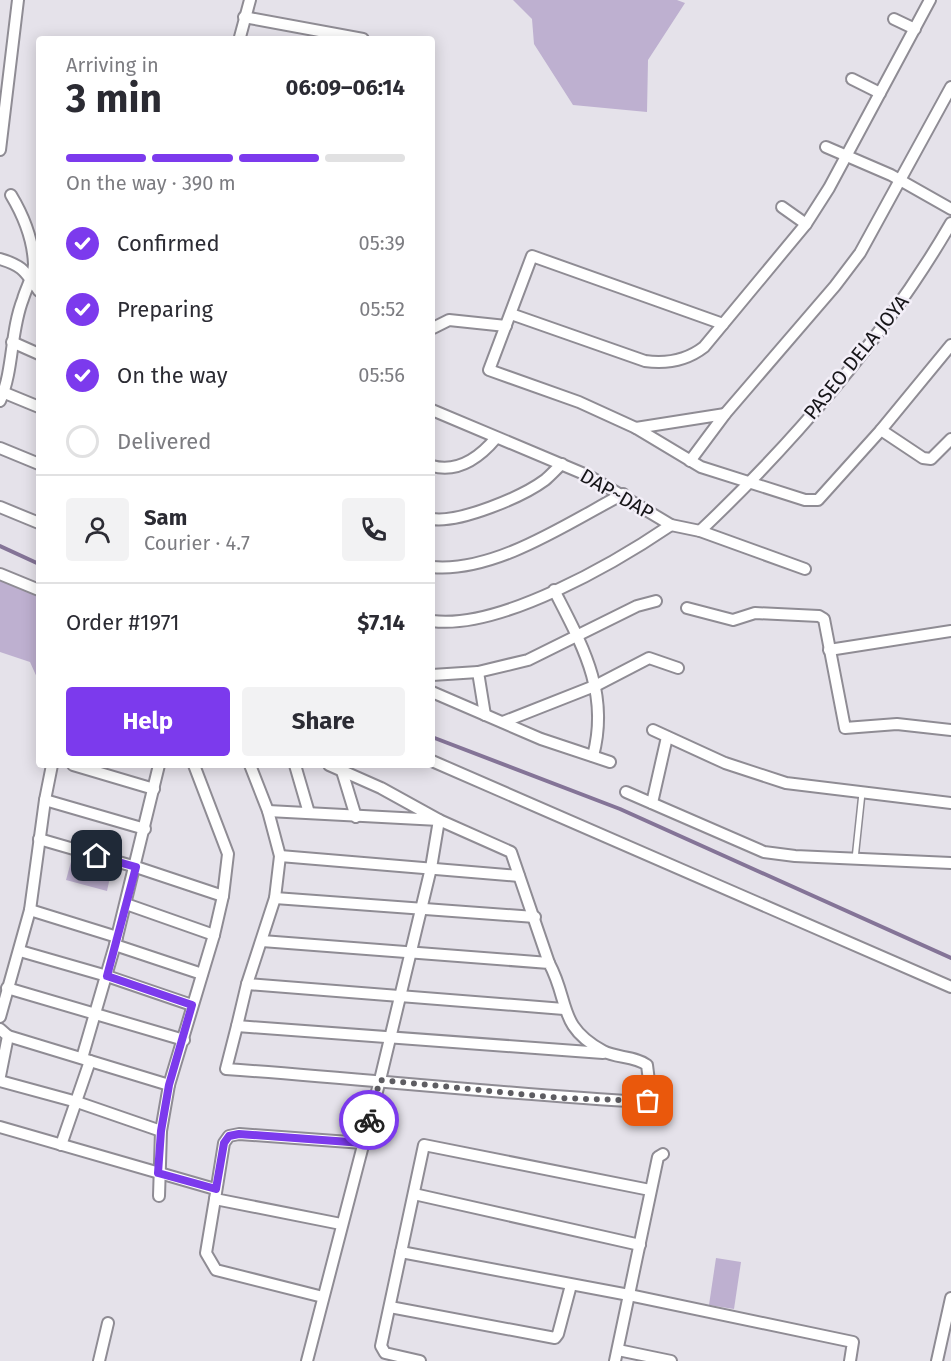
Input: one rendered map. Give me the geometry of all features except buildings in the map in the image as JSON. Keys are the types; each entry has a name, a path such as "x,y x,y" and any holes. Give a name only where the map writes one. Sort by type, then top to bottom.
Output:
{"street":[{"path":"0,147 5,41 18,0"},
{"path":"240,36 250,0"},
{"path":"511,314 645,361 663,363 692,357 704,347 806,224 846,157 930,0"},
{"path":"244,17 347,36"},
{"path":"894,19 915,29"},
{"path":"852,79 880,93"},
{"path":"690,461 726,414 860,253 902,181 951,87"},
{"path":"826,147 902,181 951,209"},
{"path":"11,195 21,211 34,267 20,307 12,342 9,378 1,395 36,406"},
{"path":"782,207 806,224"},
{"name":"PASEO DELA JOYA","path":"700,531 749,483 866,349 906,297 951,223"},
{"path":"723,324 532,256 489,370 579,402 636,428 690,461 749,483 805,500 818,500 881,430 951,345"},
{"path":"0,259 16,264 36,286"},
{"path":"435,327 449,320 506,326"},
{"path":"12,342 36,353"},
{"name":"DAP~DAP","path":"435,411 562,464 622,494 670,525 700,531 805,569"},
{"path":"636,428 726,414"},
{"path":"881,430 923,458 931,459 951,439"},
{"path":"435,467 444,470 462,464 482,454 496,438"},
{"path":"0,448 36,464"},
{"path":"435,522 459,518 511,497 544,480 562,464"},
{"path":"435,567 456,568 496,557 622,494"},
{"path":"0,507 36,522"},
{"path":"435,621 462,621 489,616 554,590 635,549 670,525"},
{"path":"0,574 36,590"},
{"path":"554,590 578,637 597,685 598,736 593,756"},
{"path":"435,675 478,672 528,660 637,606 656,601"},
{"path":"687,608 733,620 755,613 813,614 824,619 845,728 897,724 951,730"},
{"path":"829,650 951,631"},
{"path":"503,722 597,685 649,658 678,668"},
{"path":"478,672 485,715"},
{"path":"435,693 569,750 610,762"},
{"path":"653,729 725,763 786,783 951,803"},
{"path":"652,803 667,737"},
{"path":"435,762 951,987"},
{"path":"0,1017 30,910 51,768"},
{"path":"97,768 113,770 154,789"},
{"path":"62,1145 77,1102 96,1014 136,867 158,768"},
{"path":"159,1196 161,1131 169,1085 214,935 223,896 228,854 195,768"},
{"path":"250,768 268,811 280,856 274,898 247,984 226,1069 380,1080 560,1098 648,1101 651,1097 647,1065 607,1053 582,1039 572,1028 511,852 439,820 381,788 336,768"},
{"path":"296,768 309,813"},
{"path":"342,771 356,817"},
{"path":"626,792 764,852 951,863"},
{"path":"45,800 145,829"},
{"path":"268,811 439,820"},
{"path":"307,1361 422,908 439,820"},
{"path":"39,839 136,867 223,896"},
{"path":"280,856 519,876"},
{"path":"274,898 535,917"},
{"path":"126,904 214,935"},
{"path":"30,910 202,974"},
{"path":"262,941 549,963"},
{"path":"20,951 107,976 192,1005"},
{"path":"247,984 400,994 564,1009"},
{"path":"7,988 184,1040"},
{"path":"237,1026 607,1053"},
{"path":"0,1076 4,1033 169,1085"},
{"path":"0,1081 77,1102 161,1131"},
{"path":"0,1127 158,1173 215,1194 341,1224"},
{"path":"322,1297 216,1270 206,1253 224,1143 229,1136 239,1134 363,1143"},
{"path":"420,1361 385,1353 381,1346 424,1144 650,1191"},
{"path":"663,1154 658,1157 650,1191 616,1355 671,1361"},
{"path":"414,1194 640,1245"},
{"path":"401,1252 629,1295 853,1342 850,1361"},
{"path":"390,1307 555,1338 572,1285"},
{"path":"937,1361 951,1298"},
{"path":"99,1361 108,1323"}],"lane":[{"path":"855,859 862,793"}],"shaded area":[{"path":"513,0 677,0 685,3 648,60 647,112 573,105 534,44 532,19"},
{"path":"0,573 36,588 36,675 30,662 0,652"},
{"path":"72,858 112,868 107,891 66,880"},
{"path":"716,1258 741,1262 734,1309 709,1305"}],"waterway":[{"path":"0,546 36,563"},
{"path":"435,738 620,809 951,958"}],"way so far":[{"path":"369,1120 380,1080 560,1098 648,1101"}],"route":[{"path":"97,856 136,867 107,976 192,1005 184,1040 169,1085 161,1131 158,1173 216,1189 224,1143 229,1136 239,1134 363,1143 369,1120"}]}
